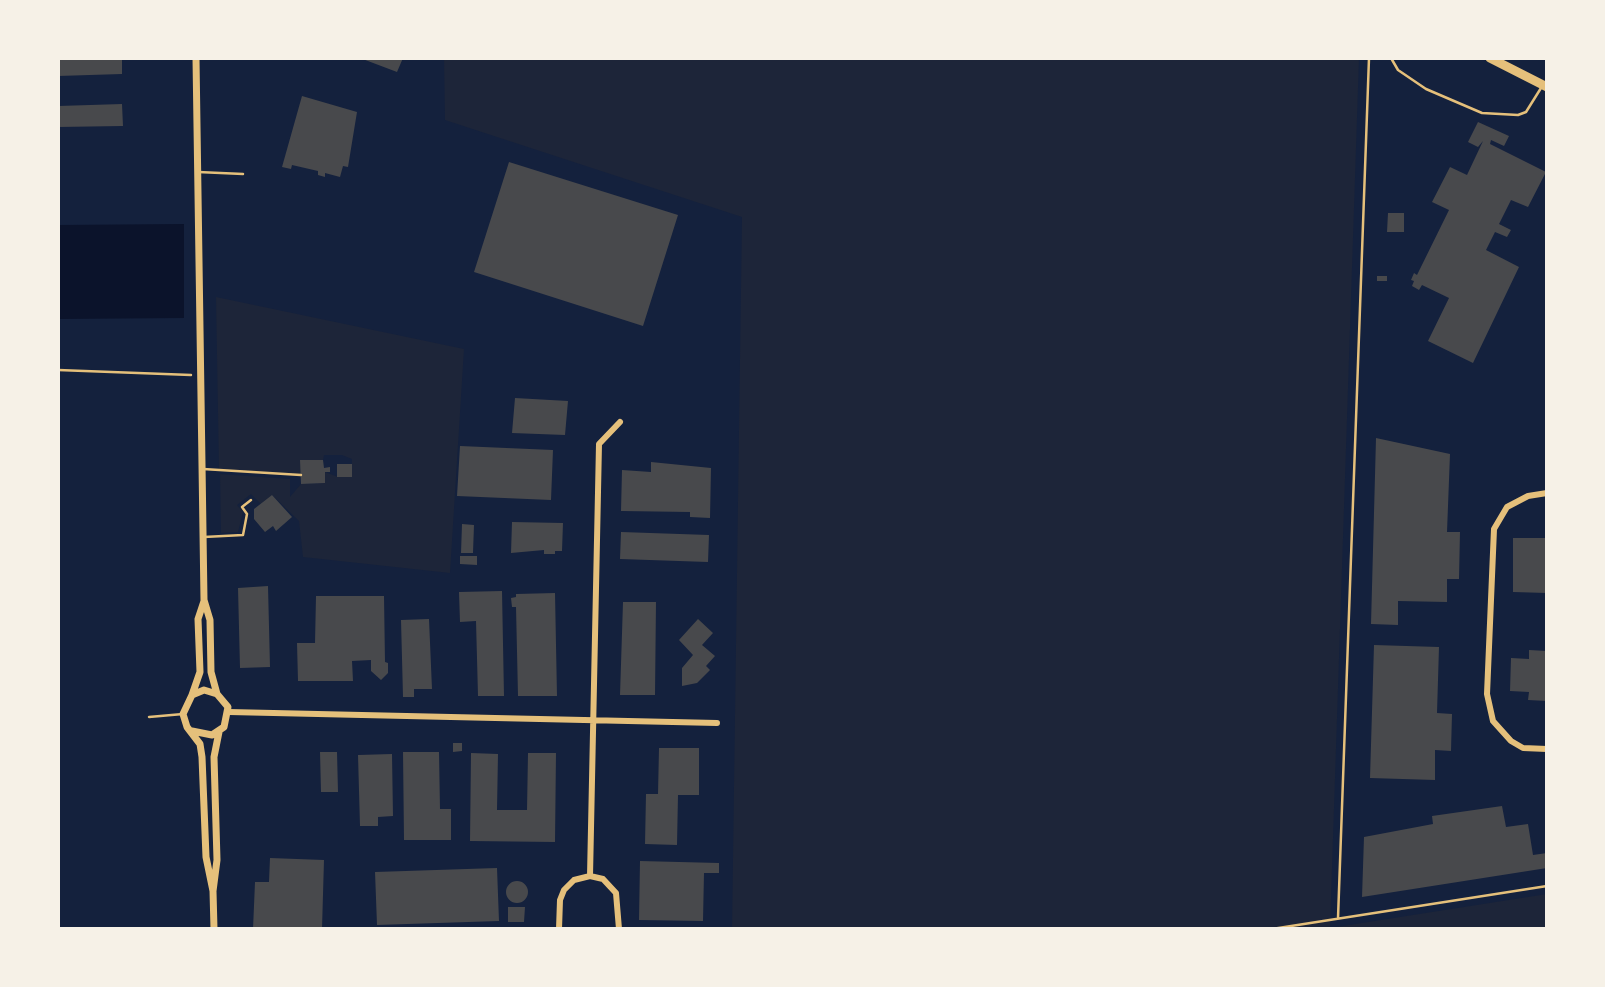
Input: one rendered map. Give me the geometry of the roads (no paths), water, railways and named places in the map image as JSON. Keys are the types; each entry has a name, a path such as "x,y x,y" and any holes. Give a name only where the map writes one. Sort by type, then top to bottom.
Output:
{"main road":[{"path":"1490,58 1545,86"}],"street":[{"path":"196,58 204,600 210,620 211,672 218,694 229,712 228,720 219,732 214,757 217,860 213,891 214,929"},
{"path":"590,876 599,444 620,422"},
{"path":"1547,493 1528,496 1507,507 1494,530 1488,694 1493,721 1511,741 1523,748 1547,749"},
{"path":"204,600 198,619 200,672 183,714 200,744 206,857 213,891"},
{"path":"192,695 204,690 218,694"},
{"path":"229,712 717,723"},
{"path":"192,731 205,736 219,732"},
{"path":"559,929 560,900 564,890 574,880 590,876 603,879 616,893 619,929"}],"lane":[{"path":"1391,58 1398,70 1426,89 1482,113 1518,115 1527,112 1545,86"},
{"path":"198,172 243,174"},
{"path":"203,470 301,475"},
{"path":"204,537 243,535 247,514 242,507 251,500"},
{"path":"149,718 183,714"}]}
